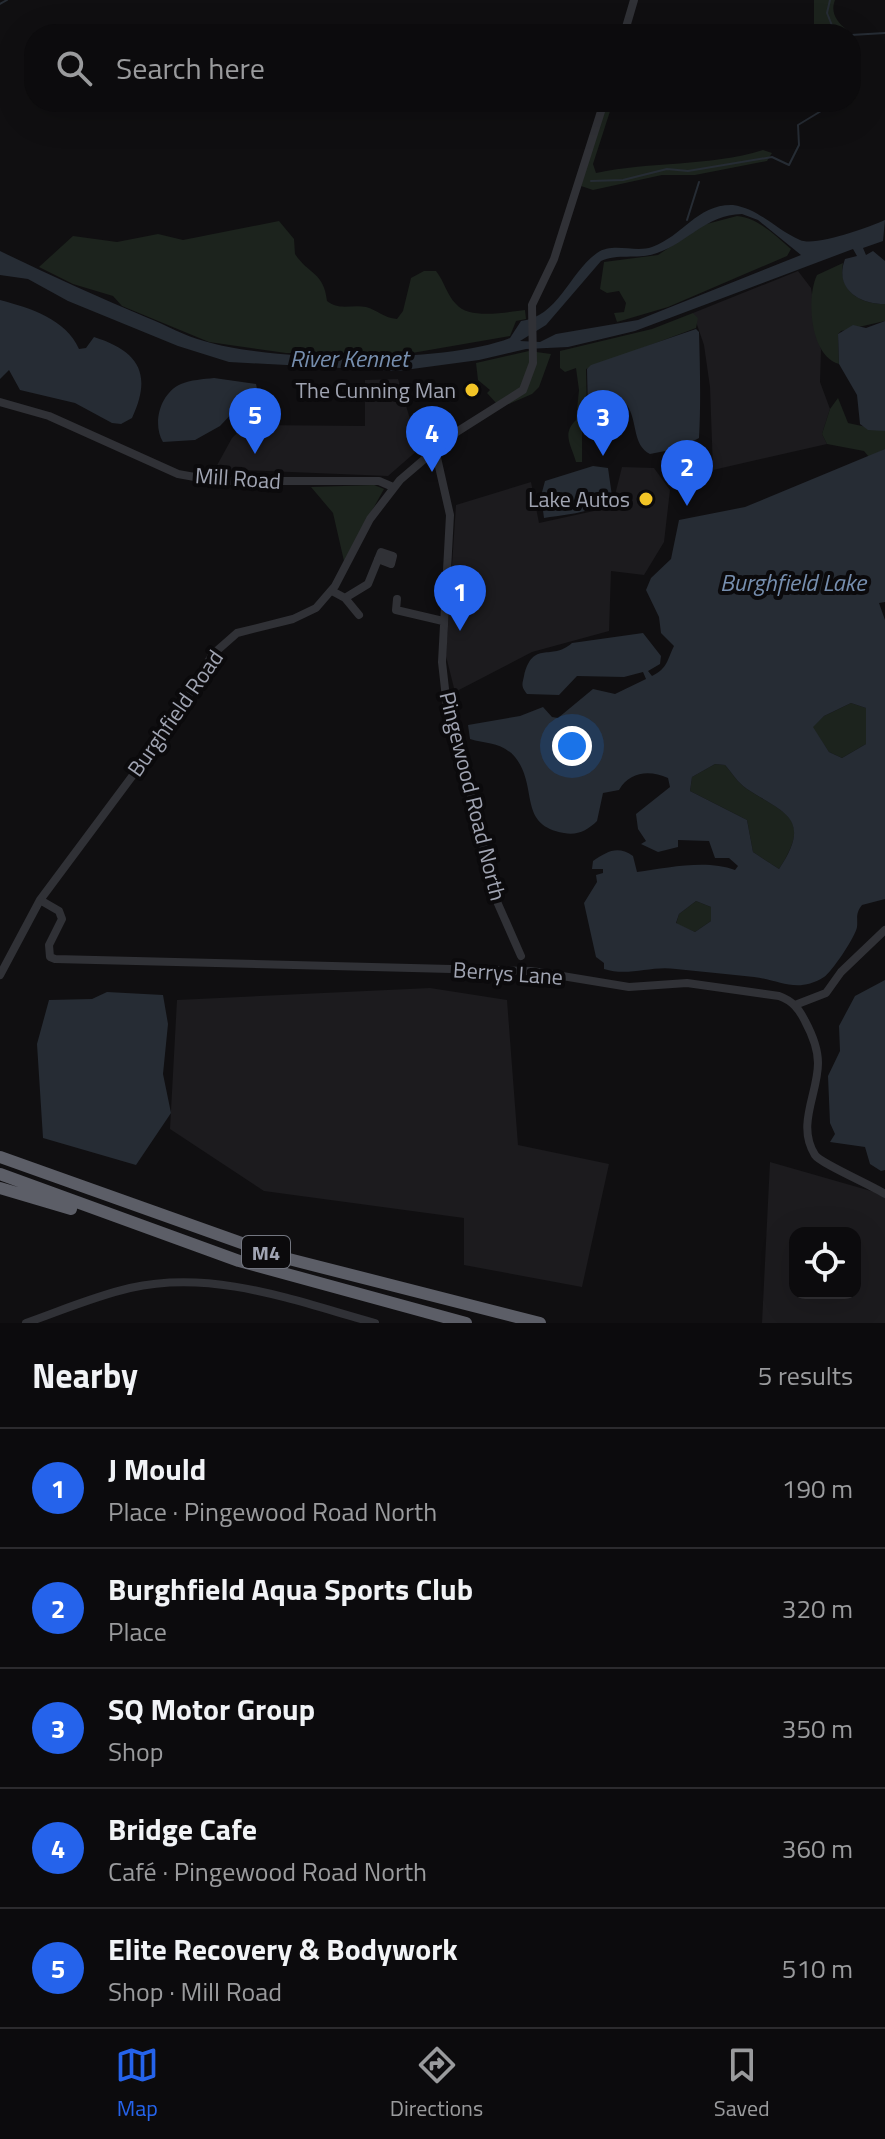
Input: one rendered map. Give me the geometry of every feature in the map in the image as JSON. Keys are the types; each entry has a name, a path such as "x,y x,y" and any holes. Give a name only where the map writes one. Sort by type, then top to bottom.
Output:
{"highway":[{"name":"M4","path":"0,1150 45,1175"},
{"name":"M4","path":"0,1157 281,1257 540,1323"},
{"name":"M4","path":"0,1174 239,1261 466,1323"},
{"name":"M4","path":"0,1188 117,1219"}],"street":[{"path":"627,24 634,0"},
{"name":"Burghfield Road","path":"0,975 40,900 140,767 222,645 250,628 304,615 332,591 370,519 393,487 471,422 520,394 527,382 533,357 531,315 568,218 601,112"},
{"name":"Mill Road","path":"0,402 49,416 178,474 217,481 379,481 393,487"},
{"name":"Pingewood Road North","path":"435,449 450,515 442,662 447,707 481,833 491,888 518,954"},
{"path":"345,598 368,584 378,559"},
{"path":"332,591 345,598 359,615"},
{"path":"390,620 396,610 397,599"},
{"path":"396,610 443,621"},
{"name":"Berrys Lane","path":"40,900 59,911 62,919 49,945 50,957 55,959 532,971 629,987 702,985 779,996 795,1005"},
{"path":"885,930 841,972 826,993 795,1005 809,1027 818,1063 807,1129 815,1155 821,1162 862,1179 885,1194"},
{"path":"26,1323 113,1292 185,1281 253,1289 375,1323"}],"shaded area":[{"path":"814,0 835,0 834,13 841,24 814,24"},
{"path":"603,112 610,112 593,164 596,173 721,159 763,150 772,153 767,161 695,175 662,175 593,190 581,186"},
{"path":"737,216 752,220 772,233 791,249 787,256 668,307 617,322 614,313 624,312 626,303 619,291 607,293 600,289 604,262 658,255 703,225"},
{"path":"279,221 294,239 295,254 323,284 327,301 332,304 366,307 397,319 403,311 411,278 424,271 436,271 462,309 489,314 525,310 526,319 516,321 510,336 412,353 286,353 209,342 122,306 113,296 73,284 39,267 73,236 117,242 158,234 183,240"},
{"path":"843,263 842,273 848,288 867,302 885,304 885,321 841,331 838,334 839,364 829,359 822,350 816,338 811,311 817,275"},
{"path":"798,271 811,288 821,350 820,382 830,409 822,434 827,444 713,470 710,387 704,345 693,313"},
{"path":"693,313 698,318 696,328 586,369 587,411 592,415 606,416 611,409 621,405 615,423 582,424 582,462 576,462 568,435 576,420 579,390 576,368 565,372 560,368 560,351 652,329"},
{"path":"529,351 551,354 539,387 532,394 509,404 497,404 487,393 490,390 478,380 476,363"},
{"path":"398,379 419,449 388,476 215,469 232,438 245,425 365,426 365,380"},
{"path":"838,398 848,423 885,431 885,449 869,457 864,451 827,444 822,434 830,409"},
{"path":"622,467 654,468 670,490 664,542 644,575 611,571 609,631 532,652 455,692 446,656 456,505 531,482 539,523 612,507"},
{"path":"374,485 384,489 344,561 333,513 311,487"},
{"path":"851,703 866,708 866,744 842,758 829,752 812,727 824,716"},
{"path":"715,764 725,765 744,787 790,819 794,838 779,869 753,852 747,820 690,791 692,777"},
{"path":"696,901 711,907 711,921 695,932 676,924 679,914"},
{"path":"430,988 507,1000 518,1145 609,1164 582,1287 464,1265 464,1218 264,1191 170,1129 177,1000"},
{"path":"770,1162 885,1195 885,1323 762,1323"}],"water":[{"name":"River Kennet","path":"720,206 743,207 791,236 807,241 842,235 885,220 883,241 863,248 866,255 873,251 885,261 885,304 866,301 846,286 842,269 845,259 857,256 853,249 635,331 568,347 526,349 479,360 397,371 229,362 178,346 68,301 28,279 0,275 0,251 182,333 234,348 358,357 444,352 510,338 521,321 545,312 597,253 610,248 652,247 673,236 700,215","holes":["742,214 758,220 801,255 638,320 556,334 540,342 520,341 546,325 601,261 657,253 707,224 729,216"]},
{"path":"0,300 35,311 56,322 79,349 86,348 94,337 131,357 141,376 138,402 132,418 121,424 112,423 75,403 20,390 9,370 0,379"},
{"path":"885,321 885,431 868,430 860,424 857,395 839,364 838,334 853,325 866,328"},
{"path":"696,329 699,332 699,438 680,448 650,454 640,445 627,405 611,408 606,415 592,415 588,411 587,369 591,365"},
{"path":"214,378 256,384 259,398 251,406 238,407 220,426 195,440 163,442 158,418 168,394 185,383"},
{"name":"Burghfield Lake","path":"885,449 885,602 879,603 885,620 885,899 862,905 856,932 837,962 824,977 805,985 667,968 622,972 604,969 604,963 596,957 584,903 597,882 596,875 603,873 603,869 592,869 593,861 617,850 633,856 637,872 699,865 735,870 738,866 729,858 715,858 709,841 678,840 678,847 658,852 641,844 646,841 638,829 636,814 670,787 668,778 654,774 635,776 619,790 603,793 597,821 586,830 569,834 549,829 534,813 526,780 515,757 499,746 470,739 468,725 520,716 543,707 552,717 558,718 593,689 615,694 646,679 643,672 624,677 577,676 559,695 527,694 523,681 532,658 572,643 643,633 661,656 660,664 648,671 652,676 661,670 674,646 661,633 659,617 646,590 651,578 671,559 679,520 745,507","holes":["851,703 866,708 866,744 842,758 829,752 813,727 824,716","715,764 725,765 744,787 790,819 794,838 779,869 753,852 747,820 690,791 692,777","696,901 711,907 711,921 695,932 676,923 679,914"]},
{"path":"593,466 608,468 612,496 589,510 544,518 541,496 545,481"},
{"path":"885,980 885,1170 881,1171 870,1164 865,1147 830,1142 835,1134 830,1123 828,1076 840,1051 839,1026 855,996"},
{"path":"107,992 163,995 168,1024 163,1074 171,1113 136,1165 43,1138 37,1044 49,1000 92,999"}],"waterway":[{"path":"0,4 7,0"},
{"path":"830,0 827,13 831,24"},
{"path":"861,34 885,33"},
{"path":"591,181 623,180 667,169 688,171 772,157 789,165 799,145 798,125 819,112"},
{"path":"687,220 699,182"}],"place":[{"name":"The Cunning Man","path":"472,390"},
{"name":"Elite Recovery & Bodywork","path":"255,454"},
{"name":"SQ Motor Group","path":"603,456"},
{"name":"Bridge Cafe","path":"432,472"},
{"name":"Lake Autos","path":"646,499"},
{"name":"Burghfield Aqua Sports Club","path":"687,506"},
{"name":"J Mould","path":"460,631"}]}
